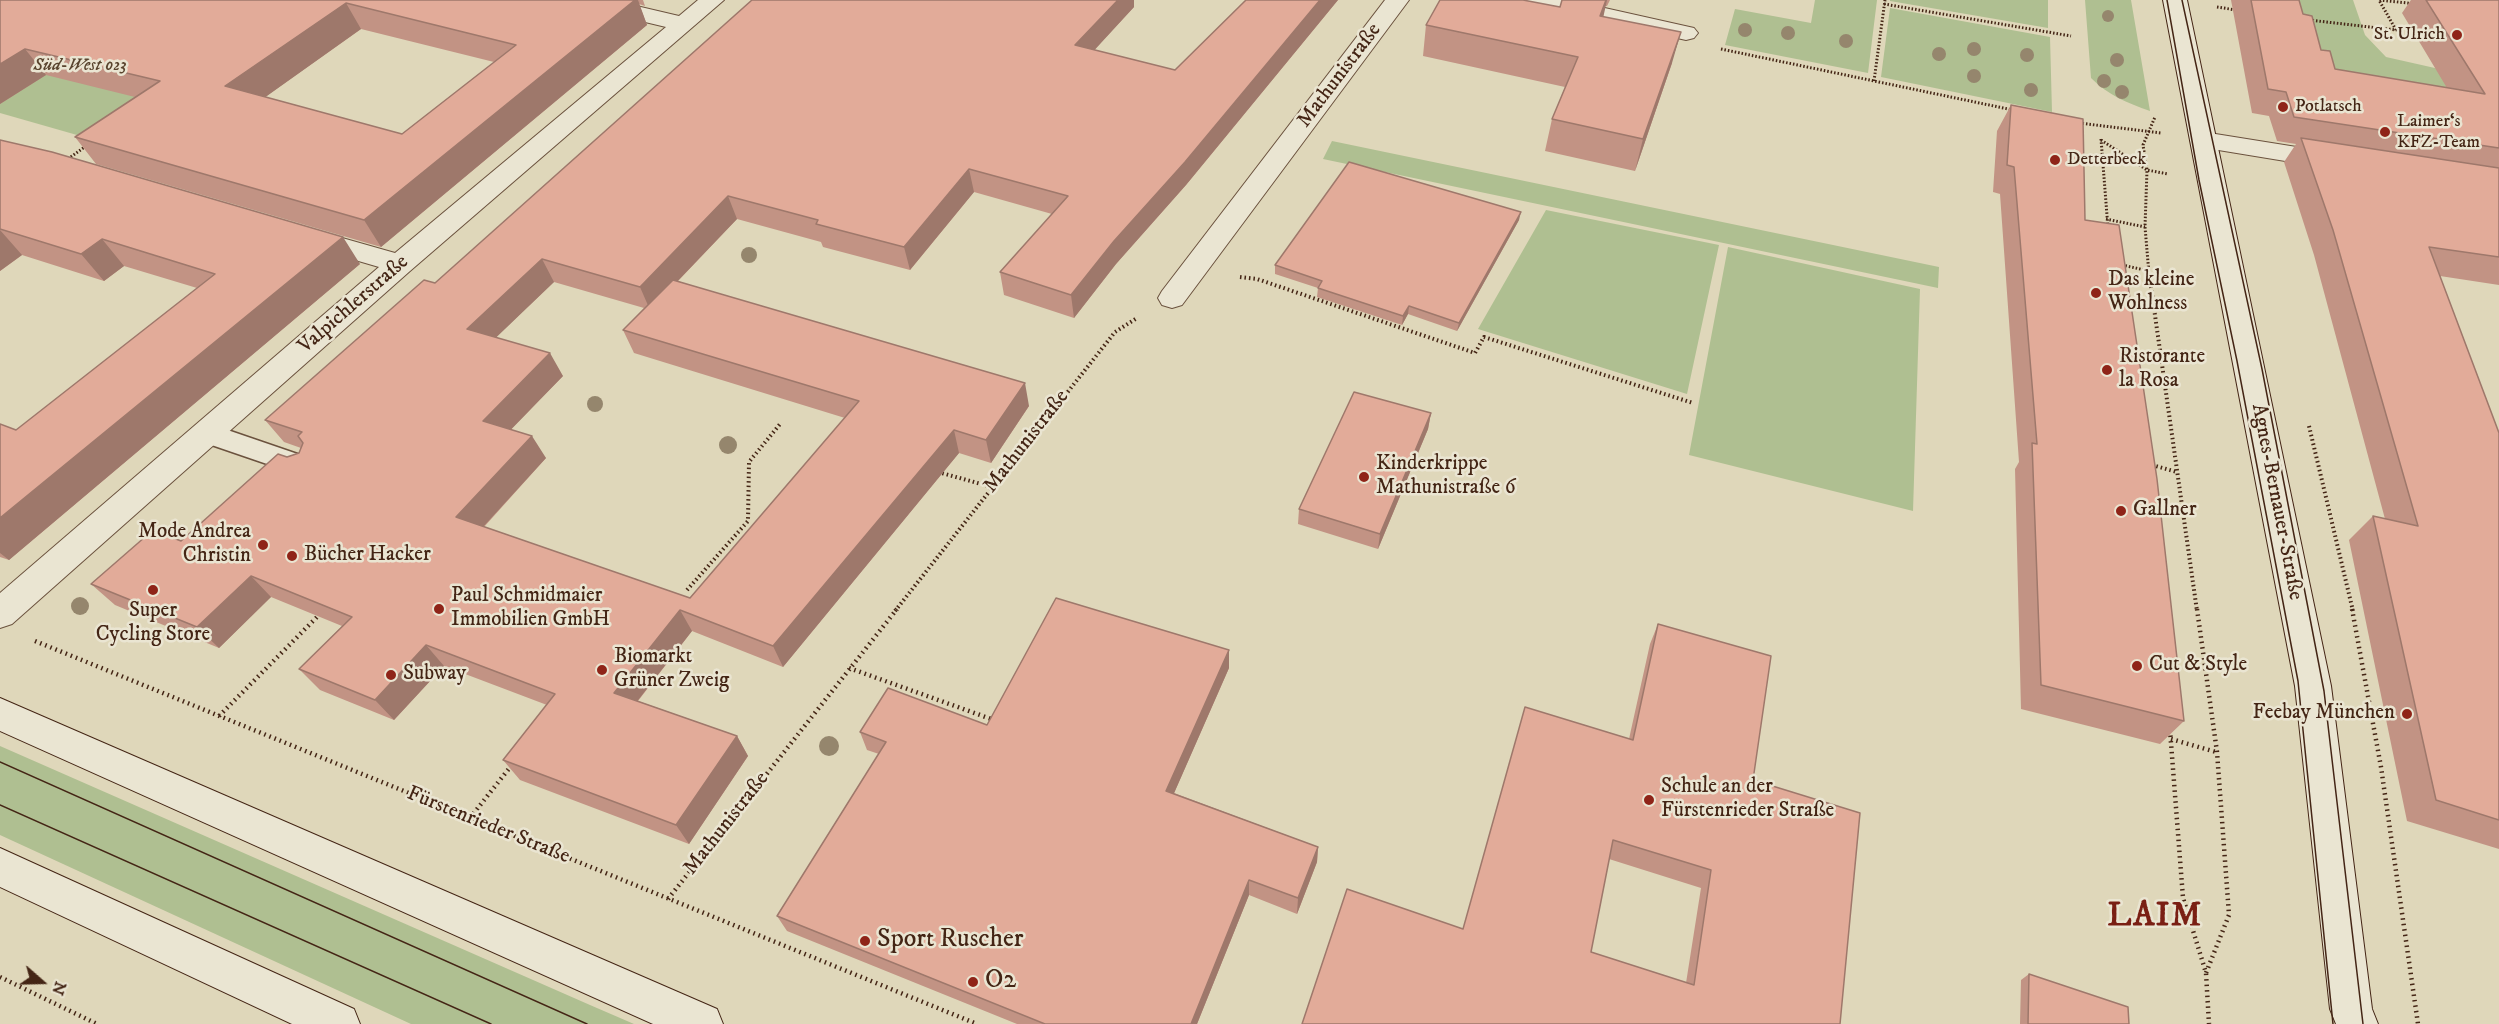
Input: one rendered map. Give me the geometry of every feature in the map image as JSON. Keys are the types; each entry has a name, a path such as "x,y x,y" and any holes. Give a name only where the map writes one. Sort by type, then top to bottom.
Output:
{"street":[{"path":"582,0 683,24"},
{"name":"Valpichlerstraße","path":"0,614 400,264 712,0"},
{"name":"Mathunistraße","path":"1172,298 1397,0"},
{"path":"1538,0 1686,33"},
{"name":"Agnes-Bernauer-Straße","path":"2175,0 2313,686 2351,1019"},
{"path":"2203,140 2358,165"},
{"path":"286,231 400,264"},
{"path":"0,714 702,1024"},
{"path":"0,867 339,1024"}],"lane":[{"path":"207,433 305,467"}],"path":[{"path":"2175,0 2245,11"},
{"path":"2301,19 2396,30 2379,0 2417,4 2415,0"},
{"path":"1874,81 1884,2 2071,36"},
{"path":"1686,33 1716,48 2020,111"},
{"path":"2156,118 2143,145 2147,170 2145,226 2149,271 2217,752 2229,915 2206,974"},
{"path":"2076,123 2203,140"},
{"path":"2100,140 2108,230"},
{"path":"60,164 89,145"},
{"path":"2106,219 2145,226"},
{"path":"2112,263 2149,271"},
{"path":"1235,276 1257,279 1475,353 1484,337 1692,403"},
{"name":"Mathunistraße","path":"668,899 1115,332 1172,298"},
{"path":"687,590 748,521 749,462 780,424"},
{"path":"2143,463 2177,472"},
{"path":"934,471 992,488"},
{"path":"219,716 318,616"},
{"name":"Fürstenrieder Straße","path":"33,640 977,1024"},
{"path":"849,668 1002,723"},
{"path":"2170,727 2183,898 2206,974 2209,1024"},
{"path":"2171,738 2217,752"},
{"path":"470,818 513,764"},
{"path":"0,977 97,1024"}],"green space":[{"name":"Süd-West 023","path":"0,0 298,0 91,139 0,113"},
{"path":"1815,0 1877,0 1868,73 1725,45 1735,9 1811,23"},
{"path":"2048,0 2048,28 1890,1"},
{"path":"2085,0 2131,0 2150,111 2118,98 2091,78"},
{"path":"2299,0 2353,0 2365,35 2386,57 2466,75 2499,107 2357,82 2316,64"},
{"path":"1890,8 2050,37 2052,112 1881,77"},
{"path":"1332,141 1939,267 1938,288 1323,159"},
{"path":"1546,210 1719,245 1687,394 1478,329"},
{"path":"1728,247 1920,289 1913,511 1689,455"},
{"path":"0,746 634,1024 411,1024 0,835"}],"building":[{"path":"0,0 635,0 364,220 75,137 160,81 25,49 0,64","holes":["346,3 516,45 402,134 225,86"]},
{"path":"752,0 1118,0 1075,45 1175,70 1246,0 1320,0 1185,162 1114,241 1071,295 1000,272 1068,196 969,169 904,247 816,224 818,220 728,196 640,287 542,259 467,329 550,353 483,421 532,436 456,517 690,598 859,401 623,330 673,280 1025,383 986,440 954,430 773,646 680,610 614,693 737,736 676,825 503,760 555,694 426,645 375,700 299,669 352,617 251,576 197,627 91,584 153,530 181,541 278,454 287,457 299,453 303,443 298,436 302,432 265,420 424,280 435,283"},
{"path":"1440,0 1523,0 1560,7 1562,0 1606,0 1600,16 1681,32 1643,139 1552,119 1578,57 1426,25"},
{"path":"2251,0 2299,0 2303,14 2312,16 2321,50 2330,51 2335,69 2485,94 2426,0 2499,0 2499,148 2294,117 2286,92 2268,89"},
{"path":"2011,105 2083,119 2085,220 2119,225 2157,479 2184,721 2041,685 2032,443 2037,444 2014,167 2007,165"},
{"path":"2301,138 2499,168 2499,257 2429,247 2499,433 2499,820 2436,800 2373,516 2418,526 2333,230"},
{"path":"0,140 52,152 343,237 0,518 0,424 16,430 215,274 102,239 81,254 0,229"},
{"path":"1349,162 1521,212 1459,323 1409,306 1403,316 1318,288 1322,281 1275,265"},
{"name":"Kinderkrippe Mathunistraße 6","path":"1354,392 1431,413 1380,534 1299,509"},
{"path":"1056,598 1229,650 1166,791 1318,847 1298,898 1249,880 1191,1024 1045,1024 777,916 886,742 860,732 888,688 987,725"},
{"path":"1658,624 1771,656 1753,780 1860,813 1840,1024 1302,1024 1347,889 1463,929 1525,707 1633,740","holes":["1613,840 1711,870 1694,985 1591,952"]},
{"path":"2029,974 2128,1007 2129,1024 2028,1024"}],"tram line":[{"path":"2167,0 2199,180 2237,361 2298,681 2333,1024"},
{"path":"2182,0 2262,369 2324,691 2363,1024"},
{"path":"0,762 587,1024"},
{"path":"0,805 491,1024"}],"place":[{"name":"St. Ulrich","path":"2457,35"},
{"name":"Potlatsch","path":"2283,107"},
{"name":"Laimer‘s KFZ-Team","path":"2385,132"},
{"name":"Detterbeck","path":"2055,160"},
{"name":"Das kleine Wohlness","path":"2096,293"},
{"name":"Ristorante la Rosa","path":"2107,370"},
{"name":"Kinderkrippe Mathunistraße 6","path":"1364,477"},
{"name":"Gallner","path":"2121,511"},
{"name":"Mode Andrea Christin","path":"263,545"},
{"name":"Bücher Hacker","path":"292,556"},
{"name":"Super Cycling Store","path":"153,590"},
{"name":"Paul Schmidmaier Immobilien GmbH","path":"439,609"},
{"name":"Cut & Style","path":"2137,666"},
{"name":"Biomarkt Grüner Zweig","path":"602,670"},
{"name":"Subway","path":"391,675"},
{"name":"Feebay München","path":"2407,714"},
{"name":"Schule an der Fürstenrieder Straße","path":"1649,800"},
{"name":"Sport Ruscher","path":"865,941"},
{"name":"O2","path":"973,982"}],"district":[{"name":"LAIM","path":"2155,918"}]}
